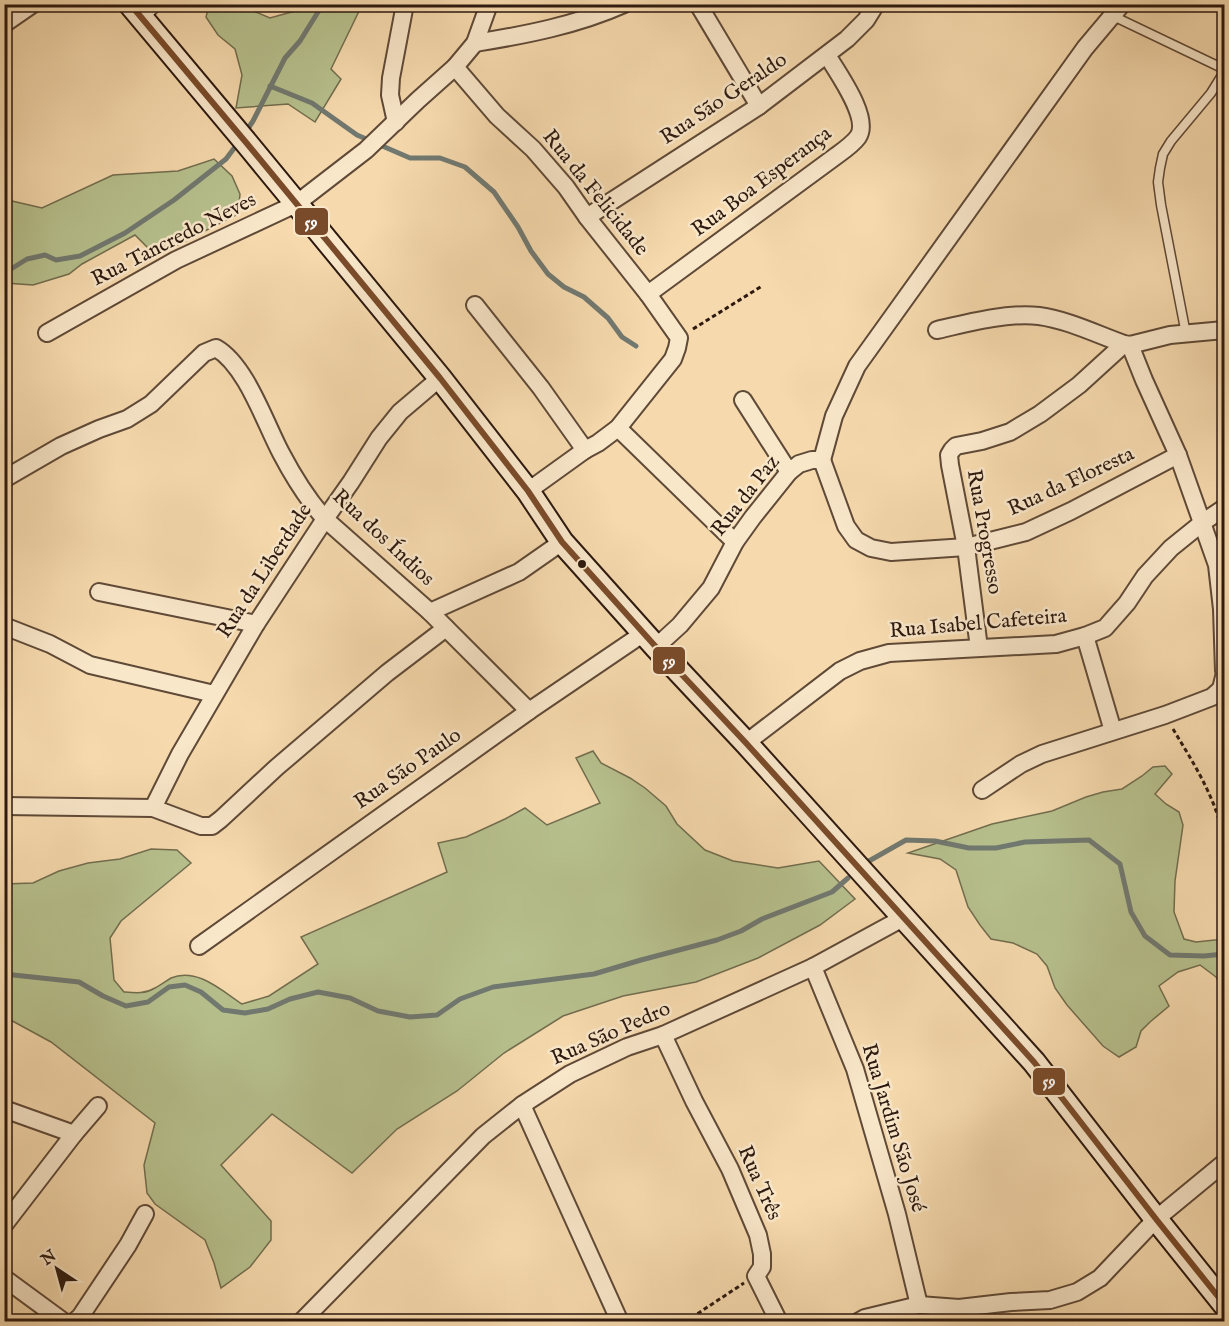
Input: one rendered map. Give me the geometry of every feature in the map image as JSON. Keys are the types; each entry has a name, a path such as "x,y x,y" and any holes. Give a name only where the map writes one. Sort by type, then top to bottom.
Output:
{"street":[{"path":"4,24 33,4"},
{"path":"396,122 390,95 390,78 405,4"},
{"name":"Rua Tancredo Neves","path":"47,333 176,260 296,204 366,150 455,67 475,43 489,4"},
{"path":"475,43 525,35 624,4"},
{"path":"698,4 759,106"},
{"name":"Rua São Geraldo","path":"587,217 759,106 847,39 866,20 876,4"},
{"path":"141,8 234,129 440,378 528,491 562,542 1034,1062 1224,1304"},
{"path":"822,460 834,416 856,366 1085,48 1118,10"},
{"name":"Rua Boa Esperança","path":"648,294 837,156 858,138 860,119 855,104 827,55"},
{"name":"Rua da Felicidade","path":"455,67 497,116 533,149 566,187 679,338"},
{"path":"475,305 541,388 585,450"},
{"path":"937,330 974,322 1037,315 1127,344 1170,335 1224,330"},
{"path":"528,491 618,428 673,359 679,338"},
{"path":"1127,344 1178,455 1217,565 1222,609 1224,671"},
{"name":"Rua Progresso","path":"980,648 966,547 949,455 956,446 1010,432 1040,414 1079,385 1127,344"},
{"name":"Rua dos Índios","path":"4,479 61,446 127,419 151,404 204,353 216,348 224,353 246,382 282,455 316,509 430,612 529,711"},
{"name":"Rua da Liberdade","path":"153,808 180,753 214,694 256,624 325,519 400,412 440,378"},
{"path":"743,400 789,472"},
{"path":"618,428 735,542"},
{"name":"Rua da Floresta","path":"822,460 846,526 856,540 871,548 891,552 966,547 1026,532 1178,455"},
{"name":"Rua da Paz","path":"650,640 680,626 711,588 735,542 789,472 799,464 822,460"},
{"name":"Rua Isabel Cafeteira","path":"746,743 840,671 860,661 889,653 1056,644 1105,628 1127,603 1145,576 1171,548 1224,508"},
{"path":"430,612 519,573 562,542"},
{"path":"99,592 256,624"},
{"path":"4,626 90,665 214,694"},
{"path":"4,806 153,808 201,826 212,826 362,694 446,628"},
{"path":"1085,636 1113,731"},
{"name":"Rua São Paulo","path":"199,946 529,711 650,640"},
{"path":"982,790 1021,764 1042,754 1165,715 1212,697 1221,689 1224,677"},
{"name":"Rua São Pedro","path":"301,1322 483,1136 522,1105 570,1074 813,967 903,918"},
{"name":"Rua Jardim São José","path":"813,967 855,1069 897,1214 919,1305"},
{"name":"Rua Três","path":"663,1035 730,1169 758,1234 762,1267 756,1276"},
{"path":"522,1105 620,1322"},
{"path":"4,1225 98,1106"},
{"path":"4,1109 74,1134"},
{"path":"858,1322 865,1318 919,1305 960,1315 1011,1302 1050,1300 1077,1292 1100,1278 1156,1219 1224,1163"},
{"path":"74,1322 80,1317 128,1245 145,1214"},
{"path":"756,1276 779,1322"},
{"path":"4,1278 64,1322"}],"lane":[{"path":"1118,10 1224,71 1211,93 1162,154 1158,182 1161,205 1186,333"}],"path":[{"path":"679,338 762,286"},
{"path":"1165,715 1214,804 1224,842"},
{"path":"685,1322 756,1276"}],"green space":[{"path":"209,5 239,5 270,18 295,11 299,5 362,5 331,69 341,79 315,122 288,104 236,108 242,75 235,49 218,35 206,17"},
{"path":"214,159 232,176 240,194 238,214 156,256 135,235 82,264 69,274 33,285 5,283 5,192 12,201 42,208 113,175 178,171"},
{"path":"593,751 601,763 630,778 666,806 677,824 705,850 733,861 778,868 819,861 855,899 820,925 758,958 696,982 623,996 563,1016 504,1053 457,1091 397,1129 352,1173 272,1114 221,1165 271,1221 271,1240 250,1267 221,1288 205,1240 155,1204 147,1193 144,1165 155,1123 51,1042 5,1017 5,884 33,883 59,871 88,863 120,859 151,849 177,850 191,863 121,921 110,938 114,980 124,992 140,993 151,990 171,978 181,975 190,976 209,982 242,1004 269,996 318,964 301,937 447,872 438,843 466,837 525,808 547,825 600,803 576,758"},
{"path":"1165,766 1172,774 1155,794 1179,812 1183,825 1175,881 1174,912 1184,939 1196,942 1224,939 1224,989 1216,977 1200,965 1178,972 1159,986 1169,1006 1141,1031 1136,1047 1119,1057 1103,1046 1067,1005 1055,988 1047,966 1037,954 1013,943 991,939 968,907 956,870 940,859 908,853 992,824 1052,811 1086,797 1122,789 1153,767"}],"waterway":[{"path":"245,133 285,58 300,41 323,4"},
{"path":"270,86 312,103 357,135 410,158 440,158 465,167 494,192 548,274 564,287 584,297 608,318 622,337 636,346"},
{"path":"4,268 11,269 27,259 45,255 56,260 80,256 125,233 174,200 226,159 238,143"},
{"path":"869,861 906,840 935,841 969,848 996,848 1025,842 1089,840 1120,864 1131,912 1145,936 1170,955 1224,954"},
{"path":"4,974 79,982 126,1006 148,1002 169,987 185,985 201,992 223,1010 245,1013 268,1009 290,999 318,992 350,998 378,1011 410,1017 437,1015 460,999 493,987 594,974 717,940 741,931 762,919 832,892 848,878"}],"transit line":[{"name":"59","path":"130,4 440,378 528,491 562,542 1034,1062 1224,1304"}]}
